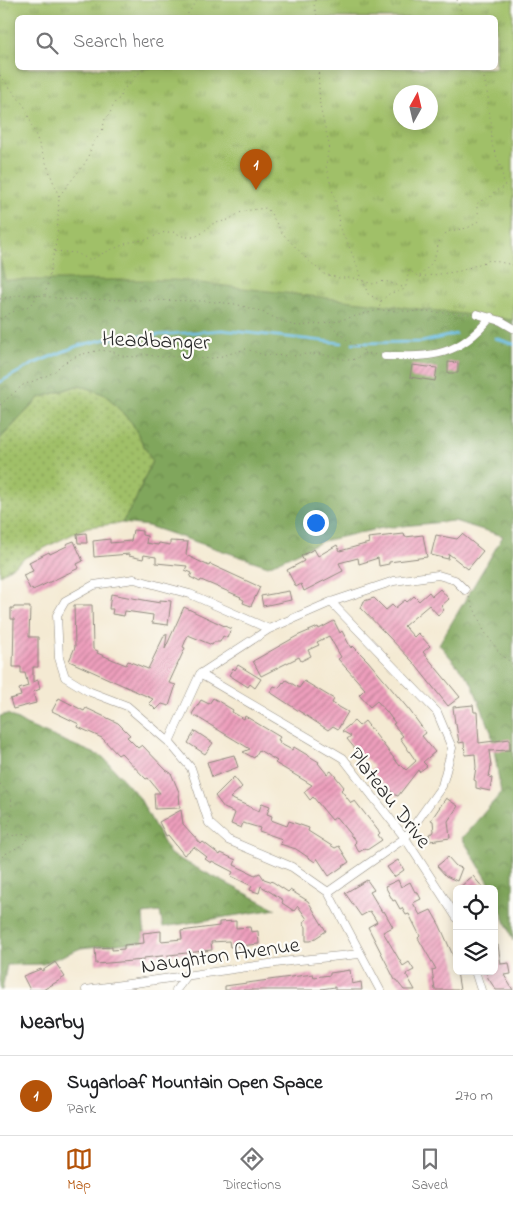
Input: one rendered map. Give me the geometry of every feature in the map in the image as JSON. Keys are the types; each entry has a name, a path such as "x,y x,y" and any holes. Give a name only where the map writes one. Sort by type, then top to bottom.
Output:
{"street":[{"path":"477,314 490,317 513,328"},
{"path":"385,356 439,354 459,346 482,328 490,317"},
{"path":"169,742 200,674 269,629 331,602 394,581 438,575 455,580 465,590"},
{"path":"269,629 190,594 134,579 94,585 64,601 57,615 60,658 65,677 88,691 127,706 169,742 191,768 209,823 228,840 292,867 328,892 380,990"},
{"path":"328,892 405,838 442,786 452,748 438,712 331,602"},
{"name":"Plateau Drive","path":"200,674 343,758 405,838 453,912"},
{"name":"Naughton Avenue","path":"86,990 290,961 360,954"},
{"path":"476,975 480,990"},
{"path":"176,990 186,977"}],"path":[{"path":"187,15 197,0"},
{"path":"315,0 314,7 317,15"},
{"path":"457,0 462,15"},
{"path":"58,196 86,162 93,143 102,132 103,122 115,102 121,97 122,90 143,70"},
{"path":"318,70 320,107 329,144 326,166 339,216 338,225 349,246 368,294 381,302"},
{"path":"419,277 432,262 443,236 450,231 466,229 477,222 480,219 476,205 482,200 489,198 495,191 505,187 501,168 492,145 491,122 487,107 489,102 481,70"},
{"path":"0,75 25,106 58,196 57,238 44,296"},
{"path":"55,251 76,253 92,259 125,244 145,240 165,232 173,232 185,237 195,237 212,224 228,220 243,211 266,208 282,233 324,274 340,278 353,278 373,284 385,281 404,288"},
{"path":"379,310 381,302 390,293 404,288 409,270 419,277 460,271 490,260 513,265"},
{"path":"0,299 21,295 38,295 62,299 205,301 235,304 260,311 288,324 309,326 329,323 379,310 477,314"},
{"path":"0,319 16,310 26,309 38,295"},
{"path":"329,323 348,341 361,348 364,353 385,356"},
{"name":"Headbanger","path":"0,405 23,385 54,372 62,364 79,355 100,350 114,352 122,356 136,357 141,354 197,359 215,358 246,349 264,355 293,356 320,354 348,360 356,359 364,353"},
{"path":"465,590 484,631 501,655 513,664"},
{"path":"0,784 11,796 10,809 12,815 7,829 8,834 29,836 25,842 0,858"}],"green space":[{"path":"0,0 513,0 513,320 175,280 5,280 0,258"},
{"path":"0,69 393,92 393,130 412,130 513,195 513,941 498,903 498,885 491,885 462,838 501,793 491,731 471,682 439,644 503,536 454,521 382,528 323,541 268,566 148,526 122,523 135,501 152,461 132,423 106,395 80,385 39,398 0,439"},
{"path":"80,385 106,395 132,423 152,461 135,501 122,523 87,527 26,557 0,575 0,439 39,398"},
{"path":"8,714 26,725 103,757 139,797 170,854 276,909 163,927 160,912 143,914 145,941 81,948 43,964 7,965 2,990 0,990 0,716"}],"building":[{"path":"448,362 458,363 458,373 448,373"},
{"path":"412,365 437,368 435,381 410,377"},
{"path":"133,530 142,531 142,535 147,536 146,543 170,545 170,541 188,542 186,555 260,587 251,606 243,603 244,600 241,597 190,577 192,573 185,570 187,566 156,563 156,557 144,555 143,559 129,556 129,554 94,557 93,541 110,539 110,543 131,541"},
{"path":"86,533 87,543 78,543 77,534"},
{"path":"404,534 405,537 423,535 427,557 389,562 389,564 379,566 378,558 359,564 358,558 339,563 343,571 304,591 301,584 296,587 287,570 304,561 301,556 314,549 318,556 337,545 340,551 369,543 368,538"},
{"path":"462,534 483,551 468,569 449,554 448,559 431,555 436,535 457,539"},
{"path":"74,541 83,561 77,564 79,568 33,590 32,588 30,589 23,575 33,571 29,562 49,552 50,554"},
{"path":"440,589 449,599 441,606 444,610 438,615 429,605 404,626 414,637 418,633 430,646 423,652 460,697 448,706 413,662 361,608 364,601 374,598 386,610 392,605 395,608 414,596 419,601 429,592 432,596"},
{"path":"289,591 291,600 263,606 261,596"},
{"path":"111,594 160,603 160,600 171,601 168,625 152,623 153,615 125,611 124,616 112,614 113,609 109,609"},
{"path":"74,605 92,605 93,649 98,651 97,653 126,665 128,661 148,669 165,634 167,634 165,649 184,607 231,629 227,638 223,636 220,642 214,642 212,645 188,635 183,647 185,648 169,683 176,685 169,706 162,704 156,710 149,703 153,699 69,661 75,647"},
{"path":"30,607 29,637 38,637 38,667 33,667 33,682 38,680 40,689 33,692 36,703 13,709 10,699 21,696 19,689 28,686 25,673 21,673 21,667 13,667 14,619 11,619 11,608"},
{"path":"334,621 351,648 353,646 368,661 410,711 426,733 422,736 435,752 423,762 427,766 419,772 418,770 398,796 371,770 374,767 363,755 361,756 347,739 351,736 342,731 354,721 359,726 365,721 400,766 406,770 416,761 400,738 403,736 393,724 395,723 386,711 377,701 370,707 359,695 365,689 338,659 341,657 329,636 317,642 319,645 308,650 311,656 301,661 299,657 261,676 253,661 297,636 318,627 319,629"},
{"path":"238,665 261,679 255,688 250,684 248,687 229,675 233,668 235,670"},
{"path":"286,680 299,688 304,681 334,699 332,703 348,712 338,729 333,726 328,730 270,692 274,686 279,688"},
{"path":"59,698 84,711 86,708 118,723 130,735 127,737 138,748 142,745 171,773 179,792 180,808 155,809 154,793 160,793 148,778 146,779 121,753 118,755 102,738 78,727 79,724 52,711"},
{"path":"213,698 244,719 245,716 280,737 279,743 292,750 294,747 319,762 327,774 331,771 344,787 341,790 351,803 355,801 380,833 378,835 382,840 367,850 366,848 359,852 354,844 356,842 336,817 332,820 313,797 310,800 304,792 312,785 275,763 277,761 259,750 254,758 243,752 250,749 192,714 201,700 209,704"},
{"path":"473,705 474,712 477,712 479,743 510,739 510,750 489,751 491,766 489,777 492,778 490,791 476,788 476,781 474,780 475,754 465,755 464,742 459,743 455,724 453,707"},
{"path":"195,731 213,743 205,754 188,743"},
{"path":"234,755 238,767 212,777 207,762"},
{"path":"234,777 242,787 230,798 259,811 262,803 270,806 267,814 272,816 271,820 287,826 289,821 309,828 308,831 335,848 339,846 349,862 329,876 317,858 315,862 296,849 280,844 282,839 259,831 260,828 243,823 241,828 231,824 235,813 224,808 215,796"},
{"path":"446,798 458,806 448,821 450,838 430,841 429,834 434,831 433,821 431,820"},
{"path":"181,810 183,824 201,844 203,842 220,855 221,853 236,860 234,865 255,875 260,873 264,879 273,882 288,892 290,890 308,901 326,931 311,941 306,941 306,927 303,922 307,919 298,906 294,911 282,903 283,900 261,886 259,893 250,890 252,886 231,876 233,872 205,859 207,857 194,847 184,855 168,835 166,836 159,822"},
{"path":"448,857 456,866 462,868 457,881 446,876 437,866"},
{"path":"398,860 404,870 394,877 387,867"},
{"path":"473,876 481,885 462,885"},
{"path":"367,880 374,890 370,892 393,927 383,932 403,966 409,962 414,970 406,974 415,990 404,990 395,980 368,927 377,922 370,911 361,916 345,893"},
{"path":"398,880 401,887 410,882 421,899 413,903 420,915 431,910 453,955 453,975 458,975 460,990 435,990 432,970 436,969 418,938 420,936 409,914 406,915 395,900 393,901 385,886"},
{"path":"236,921 236,928 250,927 251,932 258,931 259,944 230,947 229,941 211,942 212,950 144,958 144,960 96,964 95,948 112,947 112,950 124,949 124,945 144,943 143,933 161,931 161,941 182,939 181,931 219,926 219,922"},
{"path":"498,945 501,964 509,963 511,974 504,975 513,990 496,990 487,975 498,975"},
{"path":"55,962 65,977 43,990 30,990 23,976 41,969 42,971"},
{"path":"350,970 352,984 361,982 362,990 335,990 335,987 322,990 225,990 225,986 313,974 314,977 330,975 330,973"}],"waterway":[{"path":"0,382 35,363 77,346 106,339 222,330 342,343"},
{"path":"353,343 422,342 456,334"},
{"path":"495,338 513,344"}],"place":[{"name":"Sugarloaf Mountain Open Space","path":"256,190"}]}
